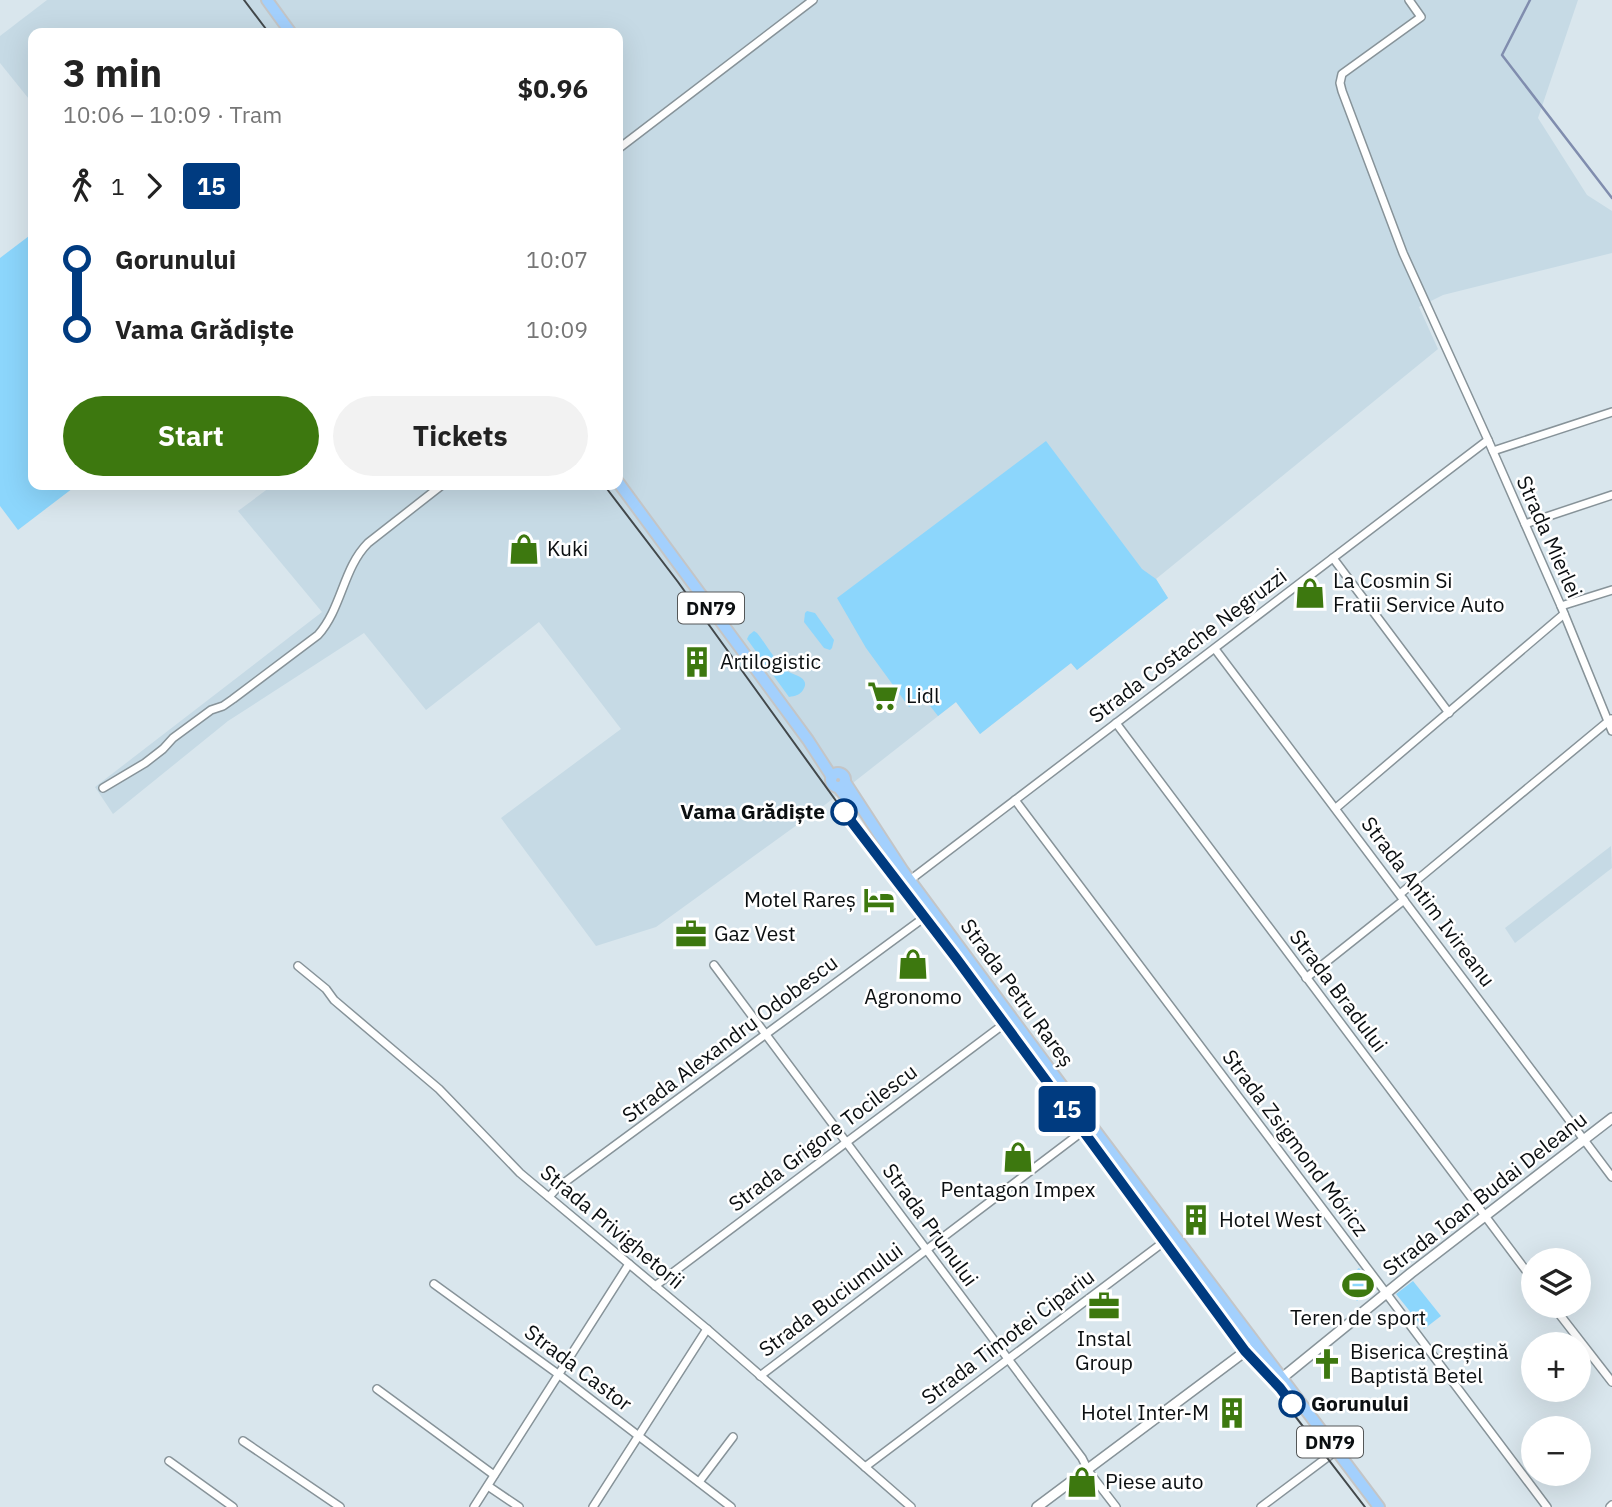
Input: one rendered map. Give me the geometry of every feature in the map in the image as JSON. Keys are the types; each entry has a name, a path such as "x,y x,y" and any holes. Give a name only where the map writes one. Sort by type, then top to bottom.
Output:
{"main road":[{"path":"267,0 287,28"},
{"name":"Strada Petru Rareș","path":"623,489 834,775 832,784 841,785 1091,1125 1379,1507"}],"street":[{"path":"623,145 813,0"},
{"name":"Strada Mierlei","path":"1409,0 1421,17 1345,72 1340,83 1403,253 1488,439 1610,720 1612,731"},
{"path":"1493,451 1612,412"},
{"name":"Strada Costache Negruzzi","path":"910,880 1488,439"},
{"path":"103,788 145,763 163,750 173,738 211,710 233,699 318,635 327,624 359,553 436,490"},
{"path":"1525,524 1612,495"},
{"path":"1333,558 1449,713"},
{"path":"1336,808 1449,713 1562,610 1612,590"},
{"name":"Strada Antim Ivireanu","path":"1215,649 1612,1177"},
{"path":"1306,978 1610,720"},
{"name":"Strada Bradului","path":"1116,723 1521,1264"},
{"name":"Strada Zsigmond Móricz","path":"1015,800 1547,1507"},
{"name":"Strada Alexandru Odobescu","path":"549,1197 557,1188 765,1033 933,911"},
{"name":"Strada Prunului","path":"714,965 1116,1507"},
{"name":"Strada Privighetorii","path":"298,966 439,1089 520,1173 707,1329 911,1507"},
{"name":"Strada Grigore Tocilescu","path":"655,1286 1012,1018"},
{"name":"Strada Ioan Budai Deleanu","path":"1282,1378 1385,1293 1612,1118"},
{"name":"Strada Buciumului","path":"760,1376 1091,1125"},
{"name":"Strada Timotei Cipariu","path":"865,1467 1173,1235"},
{"path":"474,1507 629,1264"},
{"name":"Strada Castor","path":"434,1284 558,1374 731,1507"},
{"path":"1562,1318 1612,1382"},
{"path":"593,1507 707,1329"},
{"path":"1037,1507 1255,1344"},
{"path":"377,1389 494,1475"},
{"path":"699,1482 733,1437"},
{"path":"243,1441 340,1507"},
{"path":"1261,1507 1337,1450"},
{"path":"169,1461 233,1507"},
{"path":"488,1486 519,1507"}],"shaded area":[{"path":"47,0 1578,0 1538,118 1587,195 1612,211 1612,253 1443,295 1419,307 1438,349 1156,579 1168,598 1077,670 1071,663 980,734 956,702 826,804 656,927 596,946 501,818 621,729 539,622 426,710 364,633 228,721 113,814 95,787 322,612 238,511 266,490 623,490 623,28 28,28 28,98 0,63 0,36"},
{"path":"28,237 28,490 70,490 18,530 0,506 0,258"},
{"path":"1046,441 1142,569 1156,579 1168,598 1077,670 1071,663 980,734 956,702 938,716 923,697 909,707 866,648 837,598"},
{"path":"807,611 815,613 834,640 830,650 824,648 804,622"},
{"path":"754,631 784,669 803,679 805,685 800,693 789,697 747,639"},
{"path":"1611,846 1612,868 1515,943 1505,928"},
{"name":"Teren de sport","path":"1359,1268 1374,1288 1357,1301 1342,1282"},
{"path":"1413,1281 1441,1316 1424,1329 1396,1294"}],"waterway":[{"path":"1530,0 1502,55 1612,198"}],"tram line":[{"path":"244,0 265,28"},
{"path":"608,490 1245,1351 1365,1507"},
{"name":"15","path":"844,812 956,958 1245,1351 1292,1404"}],"place":[{"name":"Kuki","path":"524,549"},
{"name":"La Cosmin Si Fratii Service Auto","path":"1310,593"},
{"name":"Artilogistic","path":"697,662"},
{"name":"Lidl","path":"883,696"},
{"name":"Vama Grădiște","path":"844,812"},
{"name":"Motel Rareș","path":"879,900"},
{"name":"Gaz Vest","path":"691,934"},
{"name":"Agronomo","path":"913,964"},
{"name":"Pentagon Impex","path":"1018,1157"},
{"name":"Hotel West","path":"1196,1220"},
{"name":"Teren de sport","path":"1358,1285"},
{"name":"Instal Group","path":"1104,1306"},
{"name":"Biserica Creștină Baptistă Betel","path":"1327,1364"},
{"name":"Gorunului","path":"1292,1404"},
{"name":"Hotel Inter-M","path":"1232,1413"},
{"name":"Piese auto","path":"1082,1482"}]}
